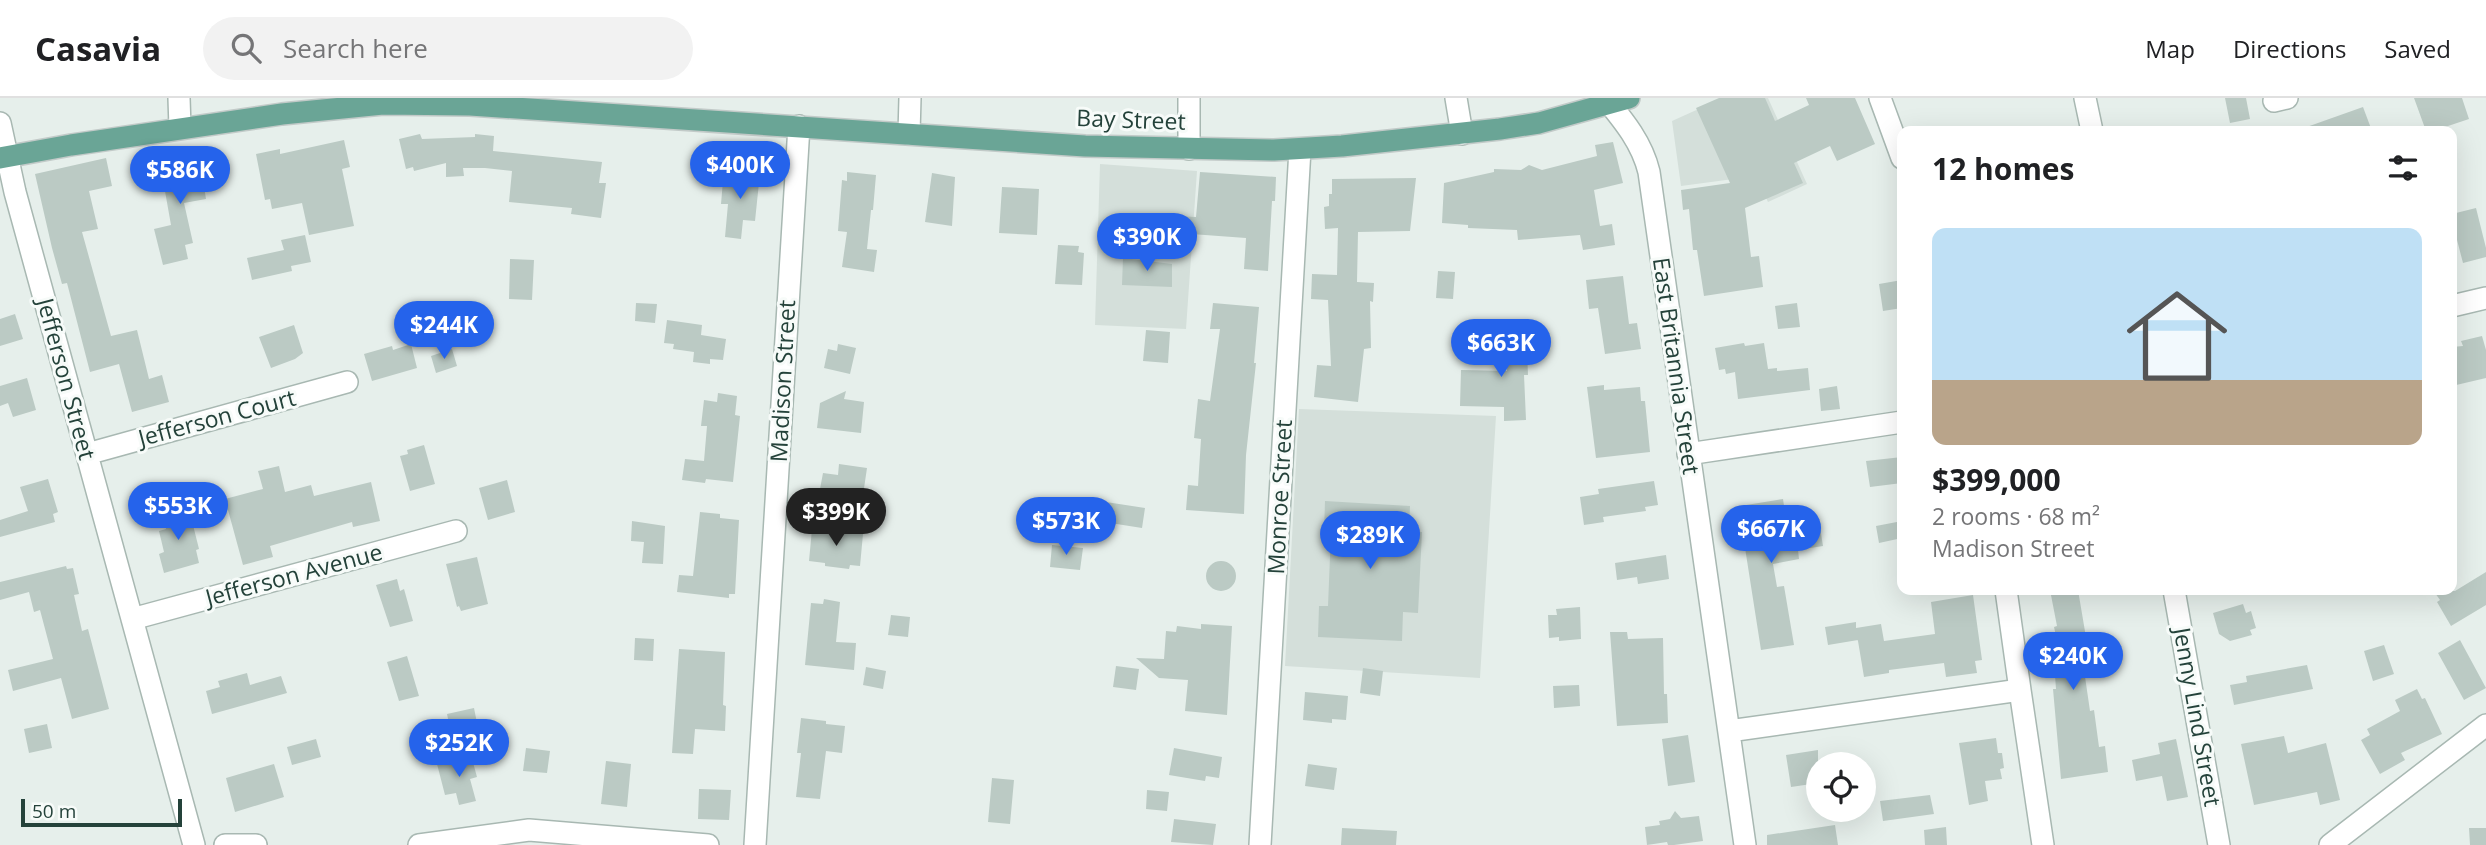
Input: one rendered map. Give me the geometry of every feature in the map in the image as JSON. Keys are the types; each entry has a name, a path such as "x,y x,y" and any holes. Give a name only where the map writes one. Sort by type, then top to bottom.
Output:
{"main road":[{"name":"Bay Street","path":"3,157 180,128 383,101 1085,146 1300,149 1462,134 1539,123 1615,100"}],"street":[{"path":"179,98 180,128"},
{"path":"909,134 910,98"},
{"path":"1189,98 1189,149"},
{"path":"1456,98 1462,134"},
{"path":"1880,98 1897,144"},
{"path":"2085,98 2091,126"},
{"name":"East Britannia Street","path":"1615,100 1645,156 1649,172 1745,845"},
{"name":"Jefferson Street","path":"0,123 3,157 194,845"},
{"name":"Madison Street","path":"755,845 799,126"},
{"name":"Monroe Street","path":"1260,845 1300,149"},
{"path":"2457,305 2486,298"},
{"name":"Jefferson Court","path":"87,454 347,382"},
{"path":"1688,454 1897,423"},
{"name":"Jefferson Avenue","path":"132,620 456,531"},
{"path":"2007,595 2043,845"},
{"name":"Jenny Lind Street","path":"2175,595 2219,845"},
{"path":"1729,731 2020,690"},
{"path":"2330,845 2486,725"},
{"path":"419,845 528,830 708,845"},
{"path":"225,845 257,845"}],"shaded area":[{"path":"1723,98 1768,98 1807,184 1768,202 1756,176 1681,186 1672,121"},
{"path":"1100,164 1197,171 1186,329 1095,325"},
{"path":"1299,409 1496,416 1480,678 1285,666"}],"building":[{"path":"1719,98 1765,98 1775,121 1809,105 1806,98 1855,98 1875,144 1837,161 1830,146 1794,163 1803,183 1745,208 1751,257 1759,256 1763,287 1704,296 1697,250 1693,250 1689,209 1683,210 1681,190 1730,183 1696,108"},
{"path":"2225,98 2246,98 2250,119 2230,123"},
{"path":"2414,98 2462,98 2469,119 2448,126 2424,126"},
{"path":"2363,107 2370,126 2309,126"},
{"path":"420,134 422,139 475,137 475,134 494,136 493,151 602,162 599,183 606,183 601,218 571,214 572,208 509,202 512,171 463,168 464,176 446,177 446,163 414,171 413,167 406,169 399,139"},
{"path":"344,140 350,167 342,169 354,226 309,235 302,203 272,209 270,199 265,200 256,154 280,149 280,154"},
{"path":"1613,142 1623,183 1594,190 1600,226 1612,224 1615,245 1583,250 1580,235 1518,240 1517,230 1468,228 1468,225 1442,223 1444,183 1494,172 1494,169 1521,170 1529,165 1542,170 1597,156 1595,145"},
{"path":"106,158 112,186 89,191 98,229 82,232 111,336 137,330 149,379 162,375 169,402 132,412 119,364 90,372 67,283 62,284 52,248 35,174"},
{"path":"208,159 212,179 203,180 206,199 184,203 193,243 185,245 188,259 163,265 154,229 171,225 160,163 174,160 175,165"},
{"path":"732,171 760,173 755,221 743,220 741,239 725,237 728,204 721,204 723,181 731,182"},
{"path":"847,172 876,175 867,249 877,250 874,272 842,267 847,232 838,231 842,180 847,181"},
{"path":"1200,172 1276,177 1268,271 1244,269 1246,238 1123,229 1123,214 1196,217"},
{"path":"932,173 955,177 952,226 925,222"},
{"path":"1416,178 1410,231 1358,232 1357,282 1374,283 1373,302 1370,301 1371,348 1364,349 1358,402 1314,397 1317,365 1331,366 1328,300 1311,299 1312,274 1337,275 1338,228 1325,229 1324,207 1329,206 1332,179"},
{"path":"1002,187 1039,189 1037,235 999,233"},
{"path":"2476,208 2486,257 2463,263 2457,240 2457,213"},
{"path":"305,235 311,262 291,266 292,271 252,280 247,258 284,250 281,240"},
{"path":"1058,245 1079,246 1078,252 1084,253 1082,285 1055,284"},
{"path":"1123,258 1172,264 1172,287 1122,285"},
{"path":"510,259 534,260 532,300 509,299"},
{"path":"1438,271 1455,272 1453,299 1436,298"},
{"path":"1623,276 1629,324 1637,323 1641,349 1605,354 1598,308 1589,309 1586,280"},
{"path":"1897,281 1897,309 1883,311 1879,284"},
{"path":"636,303 657,304 655,323 635,321"},
{"path":"1213,303 1259,307 1246,455 1244,514 1186,510 1188,485 1198,486 1201,439 1194,438 1198,399 1210,401 1220,329 1210,329"},
{"path":"1797,303 1800,327 1778,329 1775,306"},
{"path":"15,314 23,339 0,346 0,319"},
{"path":"667,320 702,325 701,335 726,339 723,360 710,359 710,364 693,362 694,352 673,349 674,344 664,343"},
{"path":"1505,324 1526,324 1526,420 1504,421 1504,407 1460,406 1461,370 1507,371"},
{"path":"294,325 303,353 271,368 259,337"},
{"path":"1146,330 1170,332 1168,363 1143,361"},
{"path":"2482,336 2486,350 2486,378 2457,385 2457,347 2463,346 2461,341"},
{"path":"1744,343 1745,346 1764,343 1768,369 1777,368 1777,371 1808,368 1810,390 1738,399 1735,372 1726,374 1725,369 1719,370 1715,348"},
{"path":"411,344 417,368 372,381 364,354 392,346 393,350"},
{"path":"838,344 856,348 850,374 824,368 828,349 837,351"},
{"path":"452,349 457,366 436,373 431,356"},
{"path":"27,378 36,410 13,417 8,403 0,406 0,386"},
{"path":"1604,385 1604,390 1640,387 1641,401 1645,401 1650,452 1596,458 1587,387"},
{"path":"1837,386 1840,409 1821,411 1819,389"},
{"path":"846,391 844,399 864,402 861,433 817,428 820,403"},
{"path":"718,393 737,396 735,415 740,416 733,482 682,480 685,459 704,461 707,426 701,426 704,400 717,402"},
{"path":"424,445 435,484 410,491 400,456 408,454 407,450"},
{"path":"1897,458 1897,484 1870,487 1866,461"},
{"path":"839,464 867,468 863,495 847,493 842,526 828,525 832,491 820,489 823,473 838,475"},
{"path":"279,466 285,492 311,485 314,496 371,482 380,521 353,527 352,522 270,546 273,557 243,565 225,499 263,489 258,471"},
{"path":"48,479 58,512 53,514 55,522 0,537 0,520 28,511 20,487"},
{"path":"507,480 515,512 488,520 479,488"},
{"path":"1654,481 1658,505 1645,507 1646,511 1603,517 1604,522 1584,525 1580,497 1599,494 1598,489"},
{"path":"1783,499 1788,532 1820,527 1823,546 1798,550 1799,559 1773,564 1777,587 1784,586 1794,645 1761,650 1743,535 1739,536 1734,507"},
{"path":"1325,501 1410,506 1409,531 1422,532 1418,613 1403,612 1402,641 1318,637 1319,606 1328,606 1331,532 1324,532"},
{"path":"1106,502 1145,508 1142,528 1104,522"},
{"path":"182,510 184,519 191,517 199,549 196,550 199,563 164,573 159,554 164,552 159,531 166,529 162,515"},
{"path":"700,512 739,520 735,594 729,594 729,598 677,592 679,575 693,576"},
{"path":"632,521 665,526 663,564 642,563 644,542 631,541"},
{"path":"1897,522 1897,539 1879,543 1876,526"},
{"path":"812,529 863,534 860,566 850,565 849,569 809,561"},
{"path":"1052,545 1083,548 1080,570 1050,567"},
{"path":"1666,555 1669,579 1638,584 1637,577 1617,580 1615,563"},
{"path":"477,557 488,604 461,611 459,606 457,607 446,564"},
{"path":"1221,561 1232,565 1236,576 1232,587 1221,591 1210,587 1206,576 1210,565"},
{"path":"66,566 67,569 73,568 79,594 74,595 82,631 88,629 109,709 72,719 61,678 13,691 8,670 53,659 40,610 34,612 29,592 0,600 0,582"},
{"path":"2486,572 2486,605 2451,626 2437,602 2440,600 2436,595 2457,595 2457,590"},
{"path":"397,579 400,591 404,589 413,621 390,627 376,585"},
{"path":"1973,595 1982,660 1975,661 1977,673 1946,677 1944,663 1889,670 1889,673 1864,677 1858,640 1828,645 1825,627 1856,622 1856,628 1881,624 1884,641 1935,634 1931,602"},
{"path":"2051,595 2079,595 2089,655 2082,656 2090,711 2094,710 2099,747 2105,746 2108,772 2061,779 2053,689 2056,689 2055,675 2048,637 2056,636 2054,627 2057,626"},
{"path":"824,599 840,602 836,642 856,643 854,670 805,665 811,603 823,604"},
{"path":"2243,604 2246,613 2251,611 2256,628 2250,630 2252,635 2230,641 2219,634 2213,613"},
{"path":"1580,607 1581,639 1559,641 1559,637 1549,638 1548,615 1557,615 1556,609"},
{"path":"891,615 910,617 908,637 888,635"},
{"path":"1201,624 1232,626 1227,715 1185,711 1188,680 1159,678 1136,658 1164,659 1166,631 1176,632 1177,626 1201,629"},
{"path":"1610,632 1627,632 1628,639 1663,638 1664,694 1667,694 1668,723 1617,726"},
{"path":"635,638 654,639 653,661 634,660"},
{"path":"2460,640 2486,688 2464,700 2438,653"},
{"path":"2384,645 2394,674 2373,681 2364,651"},
{"path":"679,649 725,652 725,731 695,729 693,754 672,753"},
{"path":"407,656 419,696 399,701 387,662"},
{"path":"2307,665 2313,689 2234,705 2230,685 2247,682 2246,676"},
{"path":"1116,666 1139,669 1136,690 1113,687"},
{"path":"866,667 886,671 883,689 863,685"},
{"path":"1363,668 1383,671 1380,696 1360,693"},
{"path":"247,673 250,685 281,676 287,693 212,714 206,691 220,687 218,681"},
{"path":"1579,685 1580,706 1554,708 1553,686"},
{"path":"2417,689 2422,699 2425,698 2442,734 2401,753 2405,760 2380,774 2361,740 2370,735 2367,729 2400,711 2395,700"},
{"path":"1305,692 1348,696 1346,720 1332,719 1332,723 1303,720"},
{"path":"474,708 478,728 451,733 447,714"},
{"path":"801,718 845,726 842,753 826,751 820,799 796,797 801,753 797,753"},
{"path":"47,724 52,748 29,753 24,729"},
{"path":"1688,735 1695,782 1668,786 1662,739"},
{"path":"2284,736 2288,753 2326,743 2340,800 2320,805 2317,792 2254,805 2241,744"},
{"path":"1996,738 1998,753 2002,753 2002,779 1985,781 1988,801 1969,805 1959,743"},
{"path":"316,739 321,757 292,765 287,747"},
{"path":"2176,739 2188,797 2167,801 2162,776 2136,781 2132,760 2160,754 2158,743"},
{"path":"526,748 550,751 547,773 523,771"},
{"path":"1174,748 1222,757 1219,778 1206,776 1205,781 1169,775"},
{"path":"1818,750 1806,752 1806,785 1791,787 1786,755"},
{"path":"471,755 477,777 470,779 476,801 459,805 456,793 445,795 437,764"},
{"path":"606,761 631,764 627,807 601,804"},
{"path":"274,764 284,797 235,812 226,778"},
{"path":"1308,764 1337,768 1334,790 1305,786"},
{"path":"992,778 1014,780 1010,824 988,822"},
{"path":"699,789 731,790 729,820 698,819"},
{"path":"1147,790 1169,792 1167,811 1146,809"},
{"path":"1930,795 1934,814 1883,821 1880,801"},
{"path":"1675,811 1681,818 1699,816 1703,841 1647,845 1645,827 1660,825 1659,821 1670,819"},
{"path":"1174,819 1216,824 1213,845 1171,842"},
{"path":"1835,825 1838,845 1767,845 1767,835"},
{"path":"1946,827 1947,845 1925,845 1924,830"},
{"path":"1342,828 1397,831 1396,845 1341,845"},
{"path":"2469,828 2486,828 2486,845 2470,845"}]}
